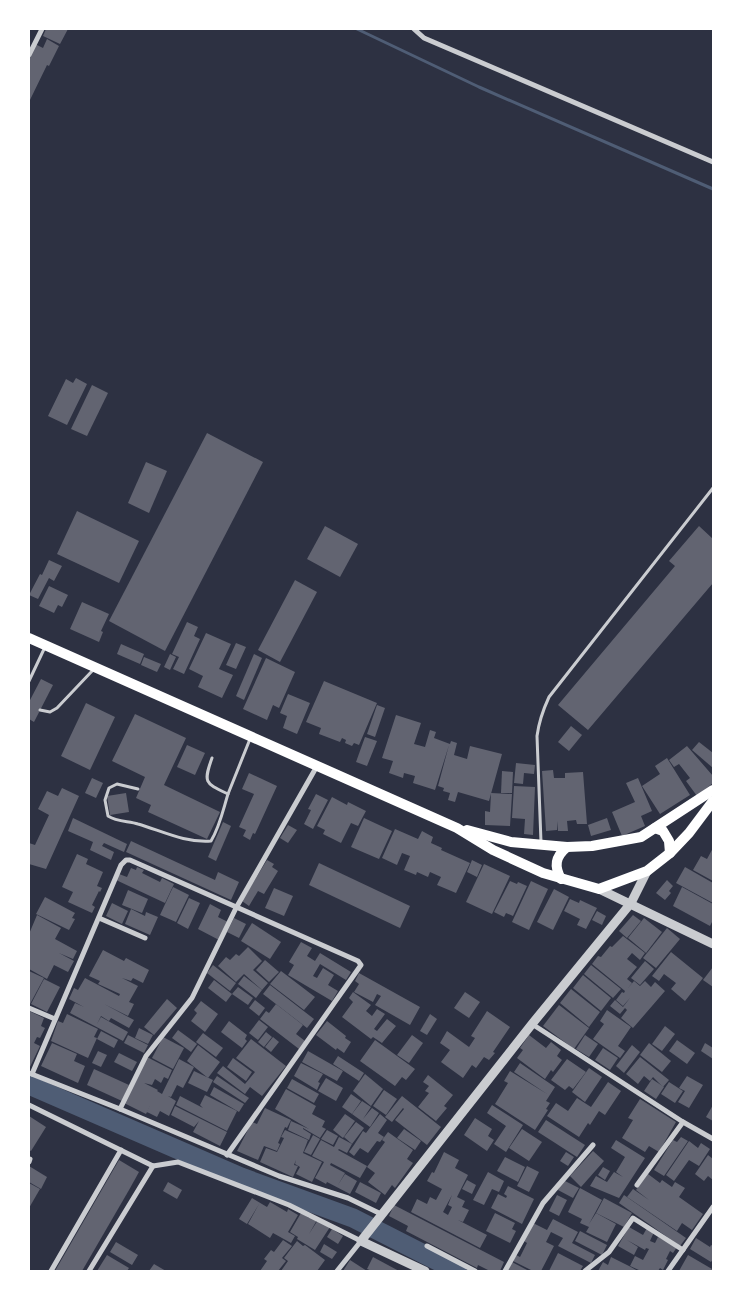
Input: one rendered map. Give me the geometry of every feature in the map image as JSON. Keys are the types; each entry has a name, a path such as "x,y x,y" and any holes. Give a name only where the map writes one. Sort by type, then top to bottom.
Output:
{"main road":[{"path":"29,638 457,828 493,850 542,873 599,889 647,871 670,853 689,833 713,801"},
{"path":"457,828 511,842 566,847 592,846 641,837 713,790"},
{"path":"655,828 663,832 669,842 670,853"},
{"path":"561,879 556,863 560,853 566,847"}],"street":[{"path":"29,55 42,29"},
{"path":"414,29 424,38 713,162"},
{"path":"120,1109 146,1056 192,998 236,908 317,766"},
{"path":"227,1155 361,965 358,961 130,860 126,860 121,865 55,1020 30,1073 227,1155 290,1180 348,1198 381,1214"},
{"path":"337,1271 532,1024 631,903 647,871"},
{"path":"599,889 713,944"},
{"path":"99,918 145,938"},
{"path":"29,1008 55,1020"},
{"path":"532,1024 683,1122 713,1139"},
{"path":"29,1105 153,1166 178,1162 290,1205 362,1239 415,1269 425,1271"},
{"path":"637,1185 683,1122"},
{"path":"504,1271 543,1203 592,1145"},
{"path":"52,1271 121,1150"},
{"path":"89,1271 153,1166"},
{"path":"668,1271 713,1207"},
{"path":"585,1271 609,1252 633,1218 683,1250"},
{"path":"427,1246 475,1271"}],"lane":[{"path":"541,845 537,736 539,722 546,703 713,488"},
{"path":"29,681 46,646"},
{"path":"40,710 50,712 58,708 95,667"},
{"path":"138,789 118,784 109,788 105,800 108,816 115,820 137,823 187,840 211,841 222,819 228,794 251,736"},
{"path":"212,758 207,782 228,794"}],"building":[{"path":"46,29 68,29 60,44 43,36"},
{"path":"47,39 59,46 49,66 47,65 29,102 29,56 35,44 43,48"},
{"path":"76,378 87,384 67,425 48,416 66,379 73,383"},
{"path":"92,385 108,393 87,436 71,429"},
{"path":"207,433 263,462 165,651 109,621"},
{"path":"146,462 167,471 149,513 128,503"},
{"path":"77,511 139,541 119,583 57,554"},
{"path":"325,526 358,544 340,577 307,559"},
{"path":"699,526 713,539 713,583 588,730 558,705 675,566 669,561"},
{"path":"49,560 62,566 54,581 49,578 38,599 29,595"},
{"path":"295,580 317,592 280,662 258,650"},
{"path":"49,586 68,595 62,607 58,605 54,613 39,606"},
{"path":"82,602 109,614 101,631 103,632 99,642 70,629"},
{"path":"187,622 198,627 194,636 200,639 184,674 173,669 179,657 172,654"},
{"path":"206,633 231,644 219,669 233,675 222,698 198,687 203,676 189,669"},
{"path":"236,643 246,647 236,669 226,665"},
{"path":"121,644 144,654 140,664 117,654"},
{"path":"170,654 176,657 170,670 164,667"},
{"path":"254,654 262,658 244,700 236,696"},
{"path":"144,657 161,664 157,672 141,665"},
{"path":"266,658 295,672 279,708 273,705 267,720 243,709"},
{"path":"41,679 53,685 34,722 29,719 29,702"},
{"path":"324,681 377,703 359,745 354,743 352,746 345,743 346,740 342,738 340,742 319,734 321,728 306,722"},
{"path":"288,694 310,703 297,734 283,728 287,716 280,713"},
{"path":"86,703 115,717 90,770 61,756"},
{"path":"377,705 385,708 375,737 367,734"},
{"path":"135,714 186,738 164,785 220,812 207,839 148,812 151,805 136,798 145,777 112,761"},
{"path":"396,715 421,723 414,744 425,747 430,730 436,732 434,738 450,744 451,741 457,743 454,755 467,759 470,746 502,754 489,801 458,792 455,802 448,800 450,793 443,791 444,788 438,786 449,745 435,790 413,783 415,776 404,773 403,778 389,773 393,761 382,758"},
{"path":"571,726 582,735 569,751 558,742"},
{"path":"365,737 377,741 367,766 356,762"},
{"path":"699,742 713,753 713,768 692,750"},
{"path":"187,745 205,753 195,775 177,767"},
{"path":"687,746 713,776 713,783 697,796 686,781 690,778 679,764 674,767 669,760"},
{"path":"667,758 690,795 660,814 642,786 660,774 655,766"},
{"path":"516,763 535,765 534,774 524,773 523,784 514,783"},
{"path":"553,770 554,778 565,778 565,773 583,772 587,824 577,824 576,820 567,821 568,831 558,831 557,821 557,830 546,831 542,771"},
{"path":"502,771 513,772 512,793 501,793"},
{"path":"249,773 277,786 255,834 253,833 250,840 243,836 246,830 239,827 254,794 242,789"},
{"path":"92,778 103,783 96,798 85,793"},
{"path":"638,778 652,811 641,816 645,826 622,836 612,812 635,802 626,783"},
{"path":"514,786 535,787 533,835 524,834 525,819 512,818"},
{"path":"62,788 79,796 46,869 29,864 29,843 35,845 49,815 38,809 47,791 58,796"},
{"path":"126,793 129,812 110,815 107,796"},
{"path":"491,793 512,794 510,826 485,825 485,811 490,812"},
{"path":"316,794 328,800 313,829 304,824 311,810 308,809"},
{"path":"332,797 347,805 348,802 366,811 358,826 351,823 341,843 323,834 325,830 317,826"},
{"path":"73,818 127,844 124,852 104,843 102,846 114,852 111,860 90,850 93,842 68,831"},
{"path":"364,818 392,831 379,859 351,847"},
{"path":"607,818 611,830 591,836 588,825"},
{"path":"223,822 231,826 216,861 208,857"},
{"path":"288,825 297,830 288,843 280,838"},
{"path":"395,829 418,839 422,831 433,837 431,843 442,848 441,850 470,863 456,893 437,885 441,877 430,872 428,877 417,872 416,875 404,870 410,856 402,853 397,865 382,858"},
{"path":"131,841 215,880 218,872 239,882 231,900 126,852"},
{"path":"713,848 713,881 693,870 701,856 707,859"},
{"path":"77,854 88,859 86,864 103,872 97,886 102,888 92,905 95,907 92,913 68,902 73,892 62,887"},
{"path":"267,860 274,864 272,867 278,871 264,894 258,891 249,906 242,901"},
{"path":"472,860 482,865 477,877 467,872"},
{"path":"319,863 410,906 400,928 309,885"},
{"path":"484,864 510,876 492,914 466,902"},
{"path":"137,867 144,870 142,873 160,882 162,878 174,884 165,903 116,880 119,874 127,877 131,868 136,870"},
{"path":"685,867 713,883 713,903 676,883"},
{"path":"667,880 673,886 669,891 671,893 665,900 656,893"},
{"path":"510,881 527,886 513,916 506,913 504,917 494,912"},
{"path":"531,881 548,889 529,930 512,922"},
{"path":"173,887 189,895 176,922 160,915"},
{"path":"682,887 713,904 713,920 710,926 673,906"},
{"path":"274,888 293,896 284,916 265,908"},
{"path":"554,889 569,897 553,930 537,922"},
{"path":"128,890 148,899 142,913 122,905"},
{"path":"45,897 75,913 72,918 75,919 69,930 36,914"},
{"path":"189,898 200,903 188,929 177,923"},
{"path":"570,899 579,903 580,900 597,908 586,929 577,925 580,919 564,911"},
{"path":"112,903 128,911 122,924 106,916"},
{"path":"210,904 221,910 218,917 228,922 219,940 198,929"},
{"path":"131,909 145,916 146,912 158,917 150,935 125,924"},
{"path":"597,911 606,916 602,925 592,920"},
{"path":"37,915 61,928 55,939 77,951 73,959 59,953 74,961 68,972 54,965 47,979 29,969 29,934"},
{"path":"633,915 641,921 627,938 619,931"},
{"path":"234,918 246,924 239,938 227,932"},
{"path":"644,918 662,932 646,953 628,938"},
{"path":"252,923 281,942 270,959 241,941"},
{"path":"667,928 680,939 656,968 643,958"},
{"path":"623,936 645,953 640,960 632,953 627,959 637,967 627,979 632,983 627,989 634,981 640,986 645,981 651,987 655,982 665,991 633,1028 621,1018 627,1010 625,1008 620,1014 610,1006 615,1000 623,1007 630,998 623,1006 616,1000 625,991 592,964 598,956 601,957 610,946 612,947"},
{"path":"301,942 312,948 307,956 315,961 320,953 351,972 346,980 320,964 313,976 317,978 323,968 334,975 328,985 338,991 332,1001 288,975 294,965 289,962"},
{"path":"248,947 262,961 253,970 268,983 262,990 244,974 236,982 218,966 226,957 230,960 236,954 239,956"},
{"path":"103,950 124,961 126,958 149,970 143,983 133,978 131,981 122,978 138,986 129,1002 134,1004 128,1016 104,1004 134,1020 129,1028 111,1018 109,1021 101,1016 97,1024 101,1017 128,1032 123,1041 70,1013 75,1003 84,1007 69,999 74,988 78,990 85,978 119,996 120,994 98,984 100,981 89,976"},
{"path":"671,952 703,978 685,1001 671,989 676,983 664,974 659,981 652,976"},
{"path":"265,960 279,972 269,982 256,970"},
{"path":"645,961 654,969 640,985 631,978"},
{"path":"213,965 236,983 230,991 207,973"},
{"path":"591,965 621,989 613,998 584,974"},
{"path":"713,967 713,987 703,980"},
{"path":"29,971 44,978 30,1004 29,1003"},
{"path":"281,971 315,997 304,1010 270,984"},
{"path":"359,973 420,1007 410,1025 375,1005 381,996 377,994 373,1002 354,992 359,984 355,981"},
{"path":"583,975 611,998 601,1011 573,988"},
{"path":"244,976 262,990 256,998 238,984"},
{"path":"44,979 60,987 47,1012 31,1004"},
{"path":"214,980 232,994 226,1002 208,988"},
{"path":"270,985 314,1019 307,1028 263,994"},
{"path":"238,987 253,998 248,1005 232,994"},
{"path":"571,989 600,1012 589,1027 560,1003"},
{"path":"353,992 371,1005 366,1011 372,1016 377,1009 385,1014 374,1029 377,1031 387,1019 396,1026 382,1043 373,1037 371,1039 342,1017 353,1002 349,998"},
{"path":"465,992 480,1002 469,1018 454,1008"},
{"path":"167,999 177,1008 154,1035 144,1027"},
{"path":"255,1000 265,1008 259,1016 249,1008"},
{"path":"201,1001 218,1014 205,1032 191,1021 197,1013 194,1010"},
{"path":"276,1004 303,1025 296,1034 305,1041 299,1049 260,1019 266,1011 269,1013"},
{"path":"559,1005 589,1028 574,1049 543,1026"},
{"path":"607,1010 631,1027 618,1046 625,1051 620,1058 593,1039 604,1024 600,1021"},
{"path":"29,1011 44,1018 41,1026 45,1028 40,1038 37,1037 34,1043 40,1046 29,1069"},
{"path":"487,1011 510,1027 489,1060 484,1057 476,1068 472,1065 463,1078 441,1062 450,1050 440,1043 447,1031 469,1047 475,1038 471,1036"},
{"path":"67,1014 98,1029 94,1037 97,1038 88,1058 51,1041 58,1021 63,1023"},
{"path":"430,1014 437,1019 427,1035 420,1031"},
{"path":"259,1020 268,1027 258,1040 249,1033"},
{"path":"229,1021 247,1035 245,1039 247,1041 242,1048 221,1032"},
{"path":"327,1021 351,1042 344,1053 337,1048 336,1050 316,1035"},
{"path":"665,1026 675,1034 662,1051 652,1044"},
{"path":"139,1028 153,1035 148,1044 135,1038"},
{"path":"178,1030 197,1044 191,1052 172,1038"},
{"path":"101,1031 118,1040 114,1048 97,1039"},
{"path":"266,1032 272,1037 264,1047 258,1042"},
{"path":"203,1033 223,1048 216,1057 196,1042"},
{"path":"128,1035 148,1045 144,1053 124,1043"},
{"path":"412,1035 423,1043 409,1063 397,1055"},
{"path":"529,1035 546,1048 551,1042 561,1050 557,1056 562,1060 553,1072 551,1070 545,1079 517,1058 523,1050 520,1048"},
{"path":"585,1035 598,1044 589,1057 576,1049"},
{"path":"163,1037 184,1048 173,1069 152,1058"},
{"path":"273,1037 279,1042 271,1052 265,1047"},
{"path":"251,1039 286,1066 262,1096 250,1087 245,1094 217,1073 223,1066 245,1084 255,1072 236,1058"},
{"path":"375,1040 415,1069 406,1080 402,1077 395,1086 360,1061"},
{"path":"677,1040 695,1053 687,1064 669,1051"},
{"path":"52,1043 77,1054 74,1061 85,1066 78,1083 41,1066"},
{"path":"649,1043 671,1061 662,1072 640,1055"},
{"path":"705,1043 713,1048 713,1059 701,1051"},
{"path":"198,1045 220,1062 208,1078 187,1061"},
{"path":"632,1045 640,1052 624,1073 616,1066"},
{"path":"603,1048 618,1058 610,1070 595,1060"},
{"path":"98,1051 107,1055 101,1067 92,1063"},
{"path":"308,1051 343,1071 337,1081 302,1062"},
{"path":"119,1053 137,1062 132,1071 114,1062"},
{"path":"338,1056 364,1073 359,1081 333,1064"},
{"path":"147,1057 172,1070 168,1079 164,1077 161,1083 155,1079 152,1085 144,1083 162,1094 179,1059 194,1067 183,1088 177,1085 171,1097 168,1096 176,1101 169,1116 160,1111 157,1117 147,1112 146,1114 124,1103"},
{"path":"640,1057 669,1080 663,1087 653,1077 650,1081 644,1076 638,1084 626,1074"},
{"path":"233,1058 252,1072 246,1081 227,1067"},
{"path":"567,1059 586,1072 573,1089 569,1086 565,1090 551,1080"},
{"path":"301,1063 323,1074 318,1082 320,1083 317,1090 294,1076"},
{"path":"520,1063 555,1087 546,1101 550,1103 546,1109 548,1110 535,1130 495,1104 508,1083 504,1081 510,1071 547,1094 514,1072"},
{"path":"589,1068 602,1077 585,1102 572,1092"},
{"path":"94,1069 129,1085 122,1101 87,1085"},
{"path":"194,1071 213,1080 207,1092 188,1083"},
{"path":"365,1074 383,1089 371,1106 353,1091"},
{"path":"428,1075 453,1095 444,1106 447,1108 436,1121 418,1107 429,1093 425,1091 429,1086 423,1082"},
{"path":"217,1076 249,1098 245,1103 213,1082"},
{"path":"687,1076 703,1085 689,1108 678,1102 685,1091 679,1088"},
{"path":"326,1078 343,1088 336,1101 318,1091"},
{"path":"292,1079 319,1094 314,1103 287,1088"},
{"path":"652,1079 664,1087 656,1099 644,1091"},
{"path":"608,1082 621,1091 605,1115 599,1111 579,1137 547,1116 556,1103 568,1111 577,1098 591,1107"},
{"path":"669,1082 683,1091 675,1103 661,1094"},
{"path":"214,1087 244,1104 239,1112 210,1095"},
{"path":"286,1089 316,1106 312,1114 325,1121 322,1127 326,1129 320,1138 303,1128 311,1134 309,1140 288,1130 291,1121 309,1129 275,1109"},
{"path":"384,1090 397,1099 386,1115 373,1106"},
{"path":"351,1094 361,1101 352,1114 342,1107"},
{"path":"205,1095 237,1111 227,1131 176,1105 180,1096 203,1108 200,1105"},
{"path":"402,1096 441,1127 427,1145 395,1120 403,1108 392,1122 385,1117"},
{"path":"640,1099 676,1122 659,1152 649,1146 645,1152 622,1138 633,1120 628,1118"},
{"path":"362,1101 371,1107 363,1119 372,1108 379,1113 370,1127 352,1114"},
{"path":"492,1105 523,1125 506,1152 494,1144 506,1126 487,1113"},
{"path":"713,1105 713,1121 706,1117"},
{"path":"175,1106 227,1132 220,1146 193,1132 199,1121 194,1127 171,1115"},
{"path":"265,1108 291,1120 287,1128 285,1127 278,1143 280,1144 277,1151 264,1146 258,1160 237,1151 252,1122 257,1124"},
{"path":"345,1114 355,1121 343,1138 333,1130"},
{"path":"380,1114 387,1120 378,1133 384,1137 380,1142 377,1141 368,1153 360,1148 354,1156 349,1152 363,1131 366,1133"},
{"path":"29,1116 46,1127 31,1151 29,1150"},
{"path":"475,1118 492,1129 488,1136 494,1140 487,1151 464,1135"},
{"path":"546,1120 585,1145 577,1157 538,1132"},
{"path":"356,1122 364,1128 352,1144 344,1137"},
{"path":"404,1129 421,1141 415,1150 397,1138"},
{"path":"522,1129 542,1142 529,1161 509,1148"},
{"path":"285,1130 308,1140 303,1153 322,1162 312,1182 296,1174 300,1167 295,1164 296,1160 294,1165 298,1166 293,1177 260,1162 266,1148 277,1152 284,1138 281,1137"},
{"path":"327,1130 338,1136 333,1145 321,1139"},
{"path":"388,1132 413,1150 407,1159 413,1163 395,1188 392,1185 385,1195 368,1182 375,1173 367,1167 385,1142 382,1140"},
{"path":"313,1135 320,1139 311,1155 304,1152"},
{"path":"339,1137 352,1144 347,1153 338,1150 367,1166 360,1178 331,1163 330,1165 345,1173 338,1185 345,1174 357,1181 350,1194 315,1178 324,1162 312,1156 321,1140 334,1147"},
{"path":"681,1137 688,1141 664,1176 654,1170 673,1140 677,1142"},
{"path":"616,1140 645,1158 619,1198 590,1186 596,1176 607,1182 614,1172 623,1177 616,1172 625,1157 611,1148"},
{"path":"689,1141 698,1148 701,1143 710,1149 699,1166 689,1160 674,1181 666,1175"},
{"path":"593,1151 604,1161 581,1187 570,1176"},
{"path":"444,1152 459,1160 455,1168 468,1175 457,1197 465,1201 462,1207 469,1210 463,1222 458,1220 487,1235 480,1248 411,1212 417,1199 427,1204 430,1197 436,1200 442,1189 427,1181 432,1172 434,1173","holes":["452,1195 448,1205 452,1207 448,1215 443,1212"]},
{"path":"566,1152 574,1157 568,1166 560,1161"},
{"path":"708,1155 713,1159 713,1180 708,1176 704,1181 695,1174"},
{"path":"505,1157 525,1167 518,1182 497,1171"},
{"path":"119,1160 139,1172 129,1190 82,1271 55,1271"},
{"path":"29,1166 47,1177 41,1189 29,1182"},
{"path":"527,1166 539,1172 529,1192 517,1186"},
{"path":"603,1167 610,1171 605,1180 598,1175"},
{"path":"488,1172 504,1181 499,1192 492,1189 484,1205 473,1200"},
{"path":"648,1174 660,1183 662,1180 672,1187 675,1182 685,1188 679,1197 703,1214 692,1230 682,1223 677,1231 627,1197 633,1189 649,1200 636,1190"},
{"path":"467,1180 476,1185 472,1194 462,1189"},
{"path":"563,1180 579,1188 573,1198 558,1190"},
{"path":"168,1182 182,1190 177,1199 163,1191"},
{"path":"360,1182 381,1193 376,1203 355,1192"},
{"path":"29,1183 40,1189 29,1208"},
{"path":"508,1186 534,1199 522,1224 491,1208 498,1194 506,1198 507,1196 504,1194"},
{"path":"580,1188 602,1200 589,1224 596,1213 616,1224 607,1242 586,1232 589,1227 580,1223 582,1219 568,1212"},
{"path":"557,1195 567,1200 559,1216 549,1211"},
{"path":"624,1195 686,1238 680,1246 619,1203"},
{"path":"252,1198 267,1207 270,1202 287,1212 288,1209 298,1215 288,1232 295,1236 291,1243 273,1233 270,1238 248,1224 259,1204 247,1224 239,1219"},
{"path":"604,1198 632,1213 624,1227 596,1213"},
{"path":"394,1205 504,1262 500,1271 487,1271 478,1265 477,1268 406,1231 408,1226 389,1216"},
{"path":"301,1213 317,1220 309,1234 318,1220 330,1227 315,1250 297,1239 298,1237 290,1232"},
{"path":"495,1213 515,1223 512,1229 516,1231 510,1243 486,1231"},
{"path":"553,1219 578,1232 572,1243 595,1255 591,1263 558,1246 563,1238 551,1232 546,1242 554,1246 541,1271 533,1271 513,1261 516,1255 520,1257 527,1243 524,1241 533,1223 547,1230"},
{"path":"629,1227 643,1235 647,1228 654,1232 650,1241 655,1243 658,1237 677,1247 673,1253 670,1251 663,1270 660,1268 658,1271 641,1271 630,1266 635,1256 643,1260 649,1249 646,1248 645,1250 627,1240 638,1247 634,1255 618,1246"},
{"path":"332,1229 343,1236 338,1244 327,1237"},
{"path":"580,1231 607,1245 602,1255 575,1241"},
{"path":"696,1238 710,1247 711,1245 713,1246 713,1259 711,1262 690,1249"},
{"path":"283,1240 292,1246 282,1258 286,1261 278,1271 260,1271 267,1261 264,1259 271,1250 274,1252"},
{"path":"297,1241 325,1260 317,1271 281,1271 288,1261 284,1258"},
{"path":"116,1242 138,1255 132,1265 110,1252"},
{"path":"324,1244 337,1252 332,1259 320,1252"},
{"path":"558,1253 583,1266 580,1271 549,1271"},
{"path":"107,1255 129,1268 127,1271 97,1271"},
{"path":"688,1255 712,1269 711,1271 679,1271"},
{"path":"373,1257 399,1271 372,1271 367,1269"},
{"path":"611,1257 638,1271 598,1271 603,1262 608,1265"},
{"path":"350,1260 367,1271 343,1271"},
{"path":"512,1262 529,1271 507,1271"},
{"path":"154,1264 166,1271 149,1271"}],"waterway":[{"path":"357,29 479,87 713,189"},
{"path":"29,1085 241,1177 353,1218 457,1271"}]}
